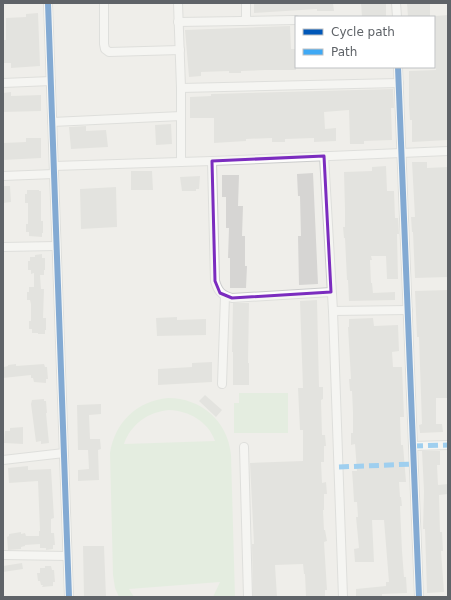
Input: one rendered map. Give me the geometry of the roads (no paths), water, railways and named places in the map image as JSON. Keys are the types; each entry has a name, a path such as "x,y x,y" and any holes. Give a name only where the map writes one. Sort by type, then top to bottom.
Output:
{"street":[{"path":"49,3 68,597"},
{"path":"104,3 104,44 105,49 109,52 180,50"},
{"path":"178,3 181,88 180,162"},
{"path":"246,3 246,21"},
{"path":"396,3 397,16"},
{"path":"178,22 295,20"},
{"path":"398,68 419,597"},
{"path":"3,83 51,81"},
{"path":"181,88 399,83"},
{"path":"52,122 181,116"},
{"path":"3,176 54,170 180,162 448,151"},
{"path":"324,156 333,311 344,597"},
{"path":"212,161 215,280 220,293 232,298 331,292"},
{"path":"3,247 56,246"},
{"path":"222,384 225,296"},
{"path":"333,311 408,310"},
{"path":"414,446 448,445"},
{"path":"244,447 248,597"},
{"path":"3,460 64,454"},
{"path":"3,556 67,556"}]}
